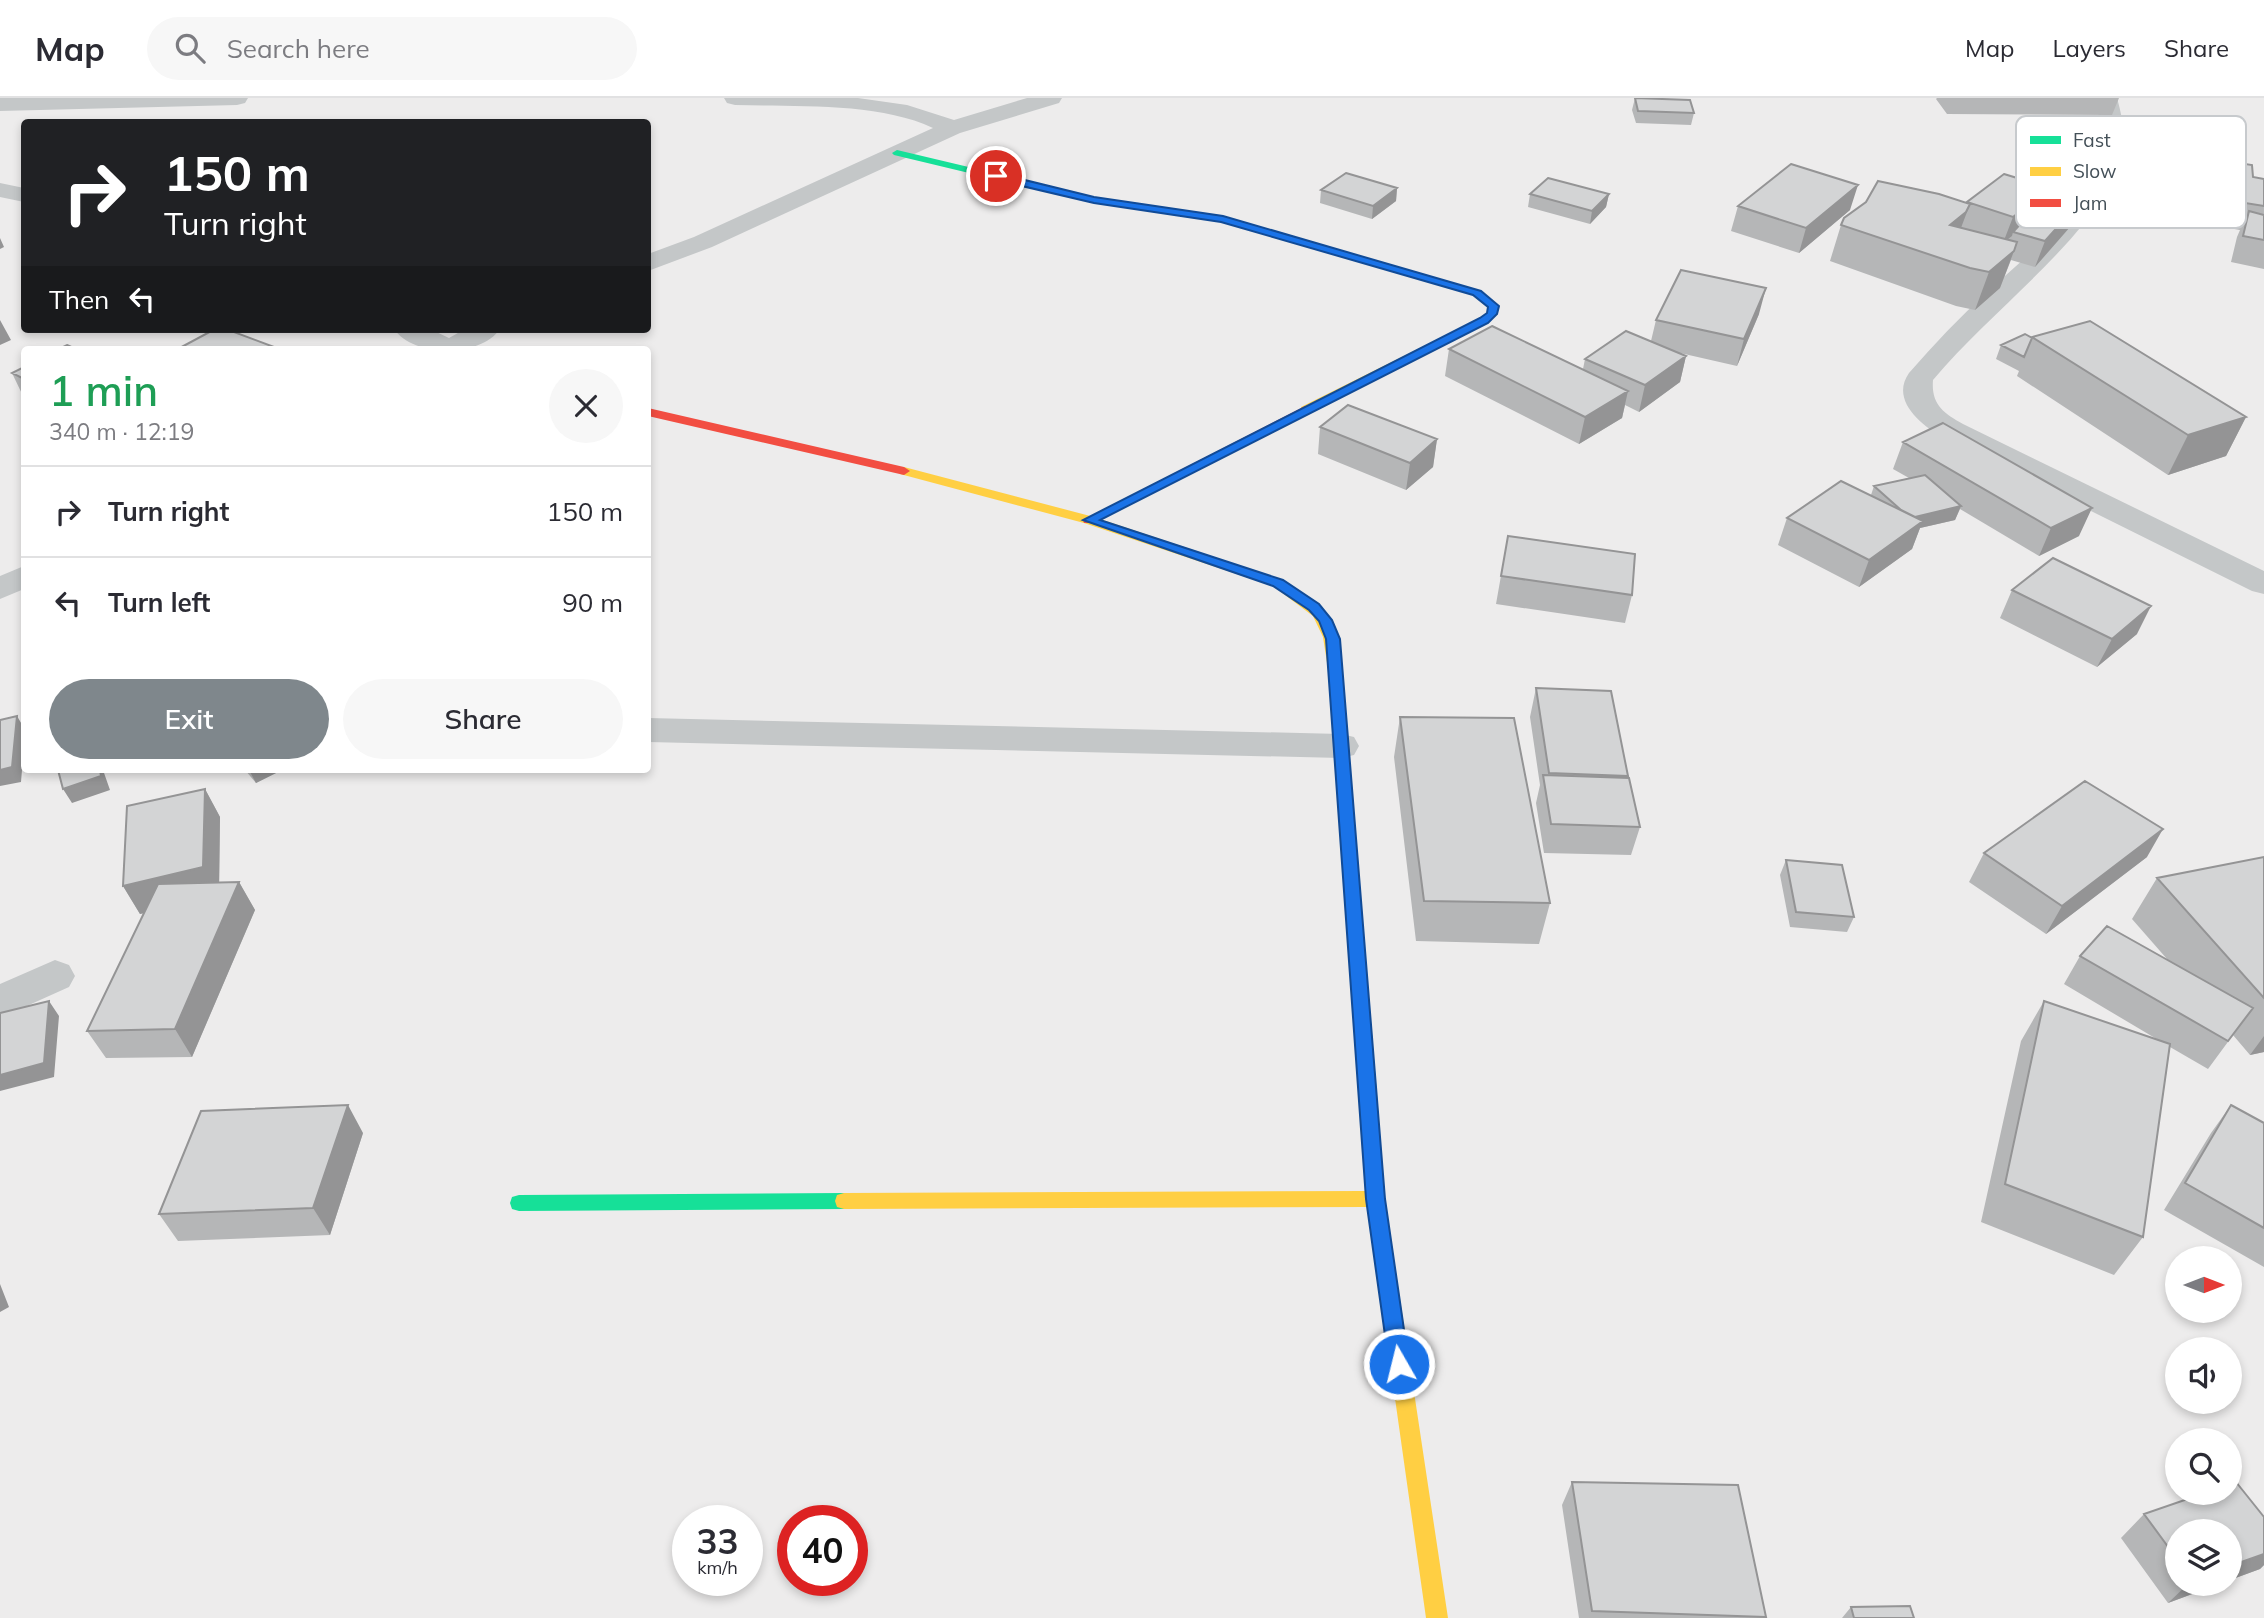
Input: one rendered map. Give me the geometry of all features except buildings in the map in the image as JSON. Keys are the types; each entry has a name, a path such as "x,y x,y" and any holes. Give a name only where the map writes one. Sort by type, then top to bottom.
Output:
{"street":[{"path":"0,104 237,98"},
{"path":"736,98 880,108 939,120 952,128"},
{"path":"2106,98 2109,116"},
{"path":"651,262 703,242 952,128 1045,99"},
{"path":"897,153 1094,200 1223,219 1477,293 1493,306 1492,314 1484,320 1089,520"},
{"path":"0,190 21,194"},
{"path":"2246,223 2264,228"},
{"path":"2070,228 1929,367 1919,379 1916,391 1918,404 1932,419 1974,441 2264,583"},
{"path":"416,333 441,346"},
{"path":"456,346 479,333"},
{"path":"651,413 921,475 1089,520 1278,583 1314,607 1325,620 1333,639 1376,1199 1437,1618"},
{"path":"0,589 21,578"},
{"path":"651,730 1341,746"},
{"path":"0,1002 55,976"},
{"path":"519,1203 1376,1199"}],"traffic: fast":[{"path":"897,153 1094,200 1222,219 1290,239"},
{"path":"1335,669 1369,1107"},
{"path":"519,1203 844,1201"}],"traffic: slow":[{"path":"1290,239 1477,293 1493,306 1492,314 1484,320 1305,410"},
{"path":"904,471 1089,520 1278,583 1319,614 1330,637 1335,669"},
{"path":"1369,1107 1376,1199 1437,1618"},
{"path":"844,1201 1376,1199"}],"traffic: jam":[{"path":"1089,520 1305,410"},
{"path":"651,413 904,471"}],"route":[{"path":"996,176 1094,200 1223,219 1477,293 1488,299 1493,306 1492,314 1484,320 1089,520 1278,583 1314,607 1325,620 1333,639 1376,1199 1399,1364"}]}
